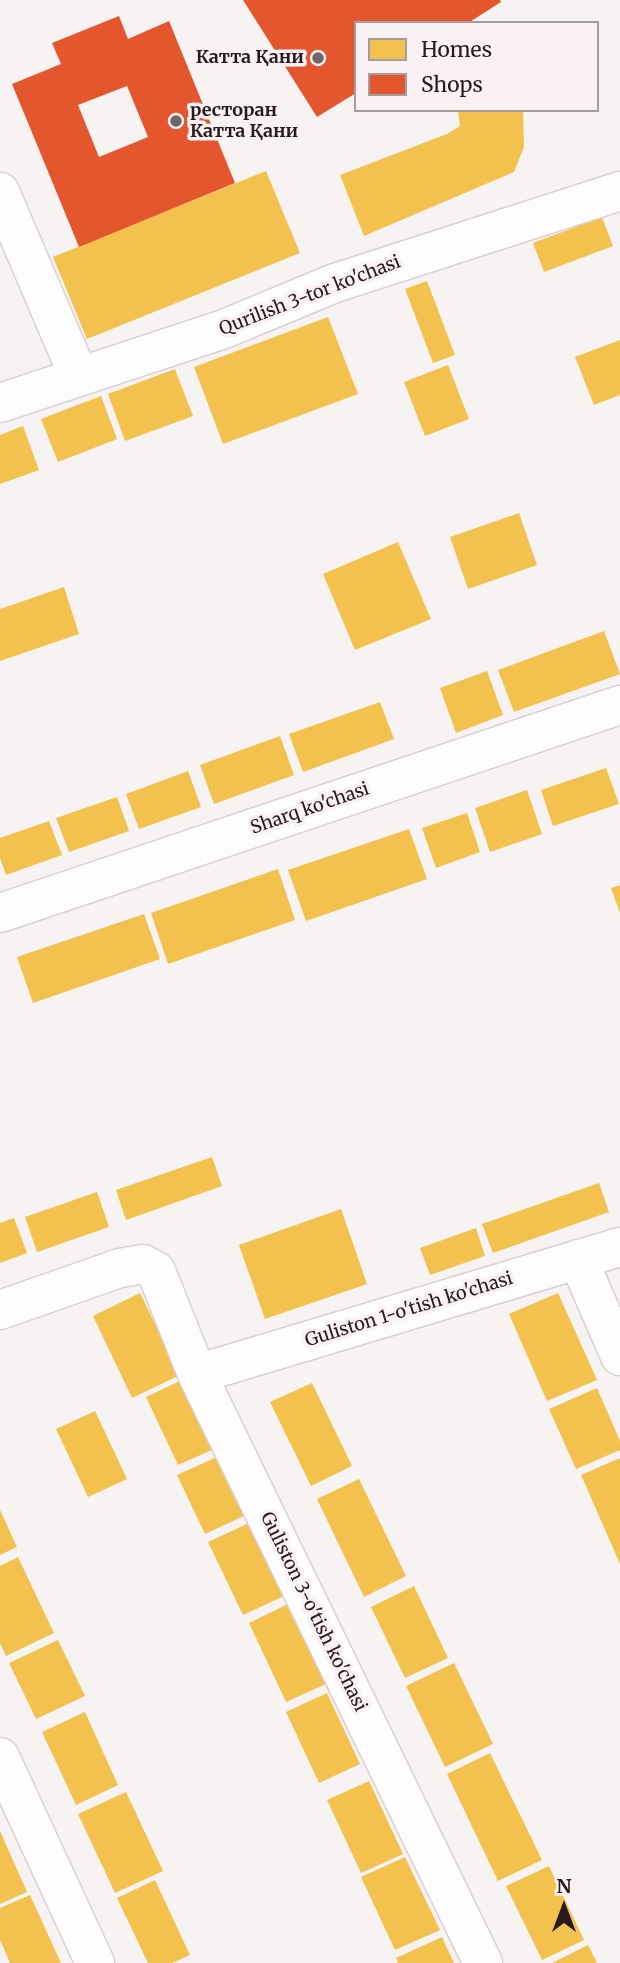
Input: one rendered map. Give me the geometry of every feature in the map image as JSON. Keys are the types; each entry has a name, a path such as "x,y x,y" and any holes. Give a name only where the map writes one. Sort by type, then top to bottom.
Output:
{"street":[{"name":"Qurilish 3-tor ko'chasi","path":"0,403 224,329 335,283 620,191"},
{"path":"0,192 79,377"},
{"name":"Sharq ko'chasi","path":"0,913 620,705"},
{"name":"Guliston 1-o'tish ko'chasi","path":"197,1374 620,1247"},
{"path":"578,1259 620,1356"},
{"name":"Guliston 3-o'tish ko'chasi","path":"0,1310 120,1268 143,1264 156,1271 197,1374 483,1963"},
{"path":"0,1757 95,1963"}],"building: Homes":[{"path":"458,112 523,112 524,147 514,172 364,236 340,175 447,134 460,126"},
{"path":"266,171 300,253 87,339 53,257"},
{"path":"602,217 613,246 544,272 533,243"},
{"path":"427,281 455,355 433,363 405,289"},
{"path":"328,317 358,394 223,444 194,367"},
{"path":"620,340 620,395 594,405 575,357"},
{"path":"448,365 469,419 425,436 404,382"},
{"path":"175,369 193,416 125,441 108,394"},
{"path":"101,396 117,439 58,462 41,419"},
{"path":"23,426 39,470 0,484 0,435"},
{"path":"519,513 537,565 468,589 450,537"},
{"path":"398,542 431,619 355,650 323,574"},
{"path":"64,587 79,634 0,661 0,609"},
{"path":"604,631 620,674 514,712 498,670"},
{"path":"487,671 503,715 456,733 440,688"},
{"path":"380,702 394,739 303,772 289,734"},
{"path":"280,736 294,775 214,804 200,765"},
{"path":"606,768 619,804 553,826 541,790"},
{"path":"188,771 201,807 139,829 126,794"},
{"path":"527,790 542,834 490,852 475,808"},
{"path":"117,797 129,831 69,852 56,818"},
{"path":"467,813 480,852 436,868 422,828"},
{"path":"49,821 62,855 6,875 0,858 0,838"},
{"path":"409,829 427,879 306,921 288,870"},
{"path":"278,869 295,920 168,964 151,913"},
{"path":"620,885 620,913 611,888"},
{"path":"144,914 160,959 33,1003 17,957"},
{"path":"212,1157 222,1186 126,1220 116,1190"},
{"path":"599,1183 609,1212 493,1253 482,1224"},
{"path":"97,1192 109,1227 37,1252 25,1217"},
{"path":"341,1209 367,1284 265,1319 239,1245"},
{"path":"14,1218 27,1253 0,1263 0,1223"},
{"path":"476,1228 485,1256 430,1275 420,1248"},
{"path":"140,1293 180,1375 132,1398 93,1316"},
{"path":"558,1293 597,1380 547,1401 509,1314"},
{"path":"182,1380 214,1449 178,1465 146,1397"},
{"path":"312,1383 352,1466 311,1486 270,1402"},
{"path":"597,1388 620,1441 620,1450 576,1469 549,1409"},
{"path":"95,1411 127,1479 88,1497 56,1429"},
{"path":"219,1456 246,1515 205,1534 177,1475"},
{"path":"620,1458 620,1564 581,1475"},
{"path":"359,1479 406,1576 364,1597 317,1499"},
{"path":"0,1510 17,1547 0,1555"},
{"path":"249,1523 284,1596 243,1615 208,1542"},
{"path":"18,1557 54,1633 6,1656 0,1643 0,1566"},
{"path":"414,1586 448,1658 405,1678 371,1607"},
{"path":"288,1604 326,1684 286,1702 249,1623"},
{"path":"58,1640 85,1696 36,1719 9,1663"},
{"path":"454,1663 493,1744 445,1767 406,1686"},
{"path":"327,1693 360,1764 319,1783 286,1712"},
{"path":"85,1712 118,1785 76,1805 42,1732"},
{"path":"490,1753 542,1860 498,1881 447,1774"},
{"path":"369,1781 403,1854 361,1873 327,1800"},
{"path":"126,1792 163,1871 115,1893 78,1814"},
{"path":"0,1831 27,1892 0,1904"},
{"path":"405,1857 440,1930 395,1950 361,1877"},
{"path":"549,1866 584,1940 542,1960 506,1886"},
{"path":"155,1880 190,1955 172,1963 148,1963 117,1898"},
{"path":"30,1895 61,1963 10,1963 0,1940 0,1908"},
{"path":"442,1937 454,1963 398,1963 396,1958"},
{"path":"588,1945 597,1963 552,1963"}],"building: Shops":[{"name":"Катта Қани","path":"243,0 500,0 501,2 471,21 354,21 354,94 317,117"},
{"name":"ресторан Катта Қани","path":"119,16 128,39 169,21 235,183 79,247 12,84 61,64 52,43","holes":["127,86 148,137 99,157 78,105"]}],"place":[{"name":"Катта Қани","path":"318,58"},
{"name":"ресторан Катта Қани","path":"176,121"}]}
